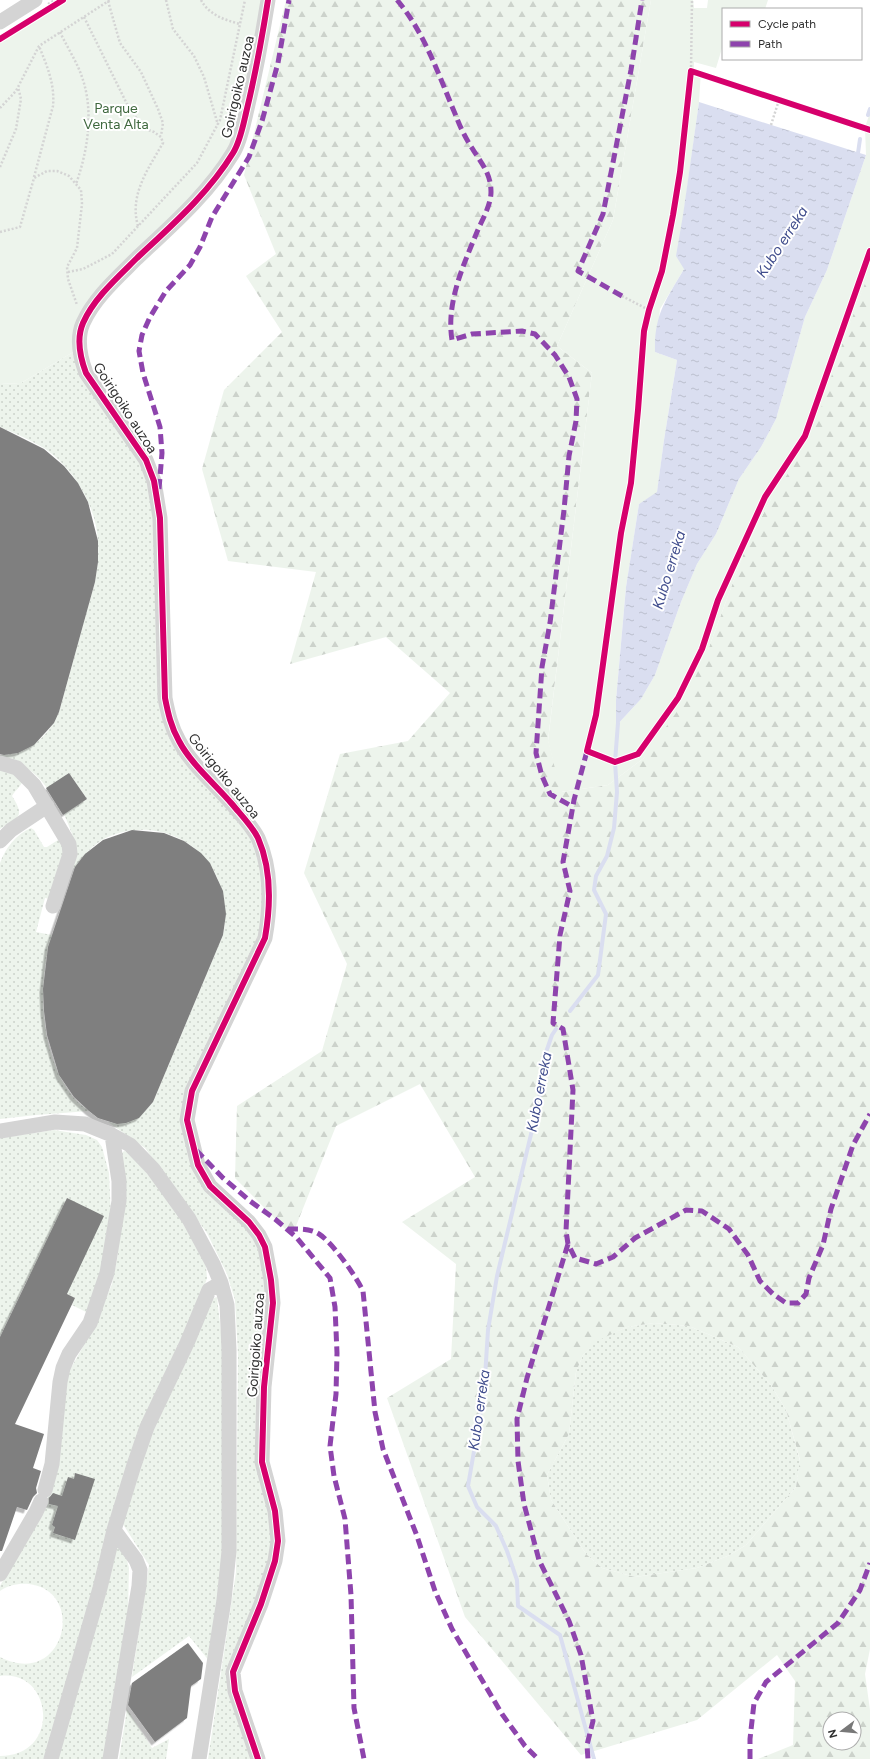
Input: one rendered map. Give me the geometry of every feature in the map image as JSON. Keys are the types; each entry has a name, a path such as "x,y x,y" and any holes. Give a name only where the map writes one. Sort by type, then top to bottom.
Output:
{"street":[{"name":"Goirigoiko auzoa","path":"258,1759 235,1691 233,1672 261,1604 275,1561 278,1541 275,1511 262,1462 264,1387 273,1303 271,1280 265,1247 259,1234 249,1222 210,1186 198,1165 187,1120 192,1091 265,938 270,889 265,859 258,838 246,820 187,754 169,720 165,698 160,518 154,481 146,460 86,373 80,358 79,341 82,324 87,315 114,281 199,199 234,152 248,105 268,0"},
{"path":"0,22 40,5"},
{"path":"0,762 8,764 23,772 34,785 69,844 68,861 53,906"},
{"path":"0,841 11,830 47,806"},
{"path":"0,1130 54,1122 85,1124 112,1135 130,1145 154,1169 189,1219 213,1264 221,1283 227,1305 230,1350 229,1551 224,1600 199,1759"},
{"path":"0,1574 36,1512 43,1495 52,1464 60,1382 63,1368 69,1354 90,1323 108,1273 119,1201 119,1181 112,1135"},
{"path":"51,1759 100,1588 114,1530 147,1427 187,1343 209,1290 221,1283"},
{"path":"110,1759 139,1586 140,1570 136,1560 114,1530"}],"path":[{"path":"40,5 63,0"},
{"path":"0,108 18,87 39,46 109,0 120,43 141,72 163,123 161,137 163,143 141,181 135,216 138,226"},
{"path":"166,0 173,29 194,56 204,77 218,125"},
{"path":"202,0 211,12 226,21 240,24"},
{"path":"68,272 89,267 112,254 197,163 220,120 245,0"},
{"path":"690,78 692,0"},
{"path":"84,17 127,104 143,128 154,132 161,137"},
{"path":"60,32 82,77 88,106 88,138 85,159 76,184"},
{"path":"0,232 20,227 53,106 53,83 39,46"},
{"path":"691,72 699,74"},
{"path":"0,167 16,129 21,99 18,87"},
{"path":"771,98 782,101 771,125"},
{"path":"34,178 47,171 56,171 69,176 81,190 82,204 77,248 67,267 72,295 77,306 87,315"},
{"path":"622,296 650,307 647,317"}],"green space":[{"name":"Parque Venta Alta","path":"63,0 268,0 234,152 89,311 80,348 21,383 0,384 0,37"},
{"path":"286,0 651,0 613,220 557,346 592,373 548,740 562,792 608,785 644,758 708,650 746,547 771,499 840,350 870,269 870,1649 865,1674 870,1710 870,1759 758,1759 793,1745 795,1681 777,1655 697,1720 581,1755 465,1617 387,1398 451,1359 456,1264 402,1222 475,1177 420,1084 336,1126 292,1236 235,1178 237,1106 322,1051 347,964 304,873 340,754 408,741 450,693 386,637 290,664 316,572 228,561 202,469 224,390 282,332 246,276 276,254 244,175","holes":["654,1323 689,1326 738,1347 771,1385 786,1410 800,1460 796,1487 746,1545 730,1555 697,1568 635,1577 602,1568 586,1554 551,1500 547,1475 569,1434 576,1372 583,1355 597,1341 627,1327"]},
{"path":"651,0 693,0 694,8 707,8 708,0 768,0 765,8 722,8 722,48 716,68 694,62 694,69 701,71 699,102 681,232 684,269 660,309 655,352 677,360 657,493 639,504 626,587 616,700 616,726 641,699 655,675 681,602 697,564 716,534 739,479 761,447 776,419 805,317 827,270 866,155 865,127 870,113 870,270 840,350 811,439 771,499 746,547 708,650 683,703 644,758 608,785 561,792 548,741 592,373 557,346 613,220"},
{"path":"80,348 153,478 169,720 258,838 268,919 192,1091 198,1165 249,1222 271,1280 262,1448 278,1541 233,1672 258,1759 208,1759 236,1572 238,1355 235,1300 227,1274 207,1233 145,1148 108,1122 122,1123 134,1119 144,1112 153,1102 223,935 225,916 224,897 218,880 210,865 199,852 184,841 168,834 149,830 125,832 102,840 89,850 72,871 75,848 64,814 87,799 69,773 47,788 31,771 21,765 0,758 0,755 10,754 29,747 43,737 59,712 95,582 98,562 98,548 97,529 93,516 88,502 74,477 55,456 44,448 0,427 0,384 21,383"},
{"path":"0,769 9,769 23,780 12,796 19,809 18,816 0,829"},
{"path":"31,828 34,830 44,847 47,847 58,840 62,841 65,846 50,899 45,898 36,932 52,935 44,975 43,997 47,1040 53,1061 62,1080 73,1097 89,1111 0,1119 0,863 12,842"},
{"path":"54,1130 86,1135 97,1140 102,1147 109,1173 111,1217 99,1281 86,1312 72,1305 75,1298 29,1276 0,1337 0,1138"},
{"path":"124,1151 128,1152 158,1186 190,1233 206,1266 207,1278 195,1315 137,1438 48,1759 0,1759 0,1756 20,1752 34,1743 41,1729 43,1713 40,1698 31,1686 18,1677 0,1676 0,1657 22,1664 40,1660 53,1650 61,1636 63,1619 58,1603 47,1590 29,1584 18,1584 0,1591 0,1586 46,1503 55,1477 67,1375 93,1329 112,1284 118,1254 121,1154"},
{"path":"217,1297 224,1359 224,1540 210,1662 189,1636 132,1677 149,1565 121,1521 154,1424 214,1298"},
{"path":"654,1323 689,1326 738,1347 771,1385 786,1410 800,1461 796,1487 746,1545 730,1555 697,1568 635,1577 602,1568 586,1554 551,1500 547,1475 569,1434 576,1372 583,1355 597,1340 627,1327"},
{"path":"115,1542 127,1560 129,1568 128,1610 104,1759 55,1759"},
{"path":"127,1709 152,1748 169,1739 166,1759 119,1759"}],"water":[{"path":"699,102 866,155 827,270 805,317 776,419 761,447 739,479 716,534 697,564 681,602 655,675 641,699 616,726 616,700 626,587 639,504 657,492 677,360 655,352 655,339 662,308 684,269 676,256"}],"building":[{"path":"0,427 44,449 64,466 78,483 88,502 98,541 98,562 95,582 59,712 54,723 34,745 18,753 4,755 0,754"},
{"path":"69,773 87,799 63,815 46,788"},
{"path":"132,830 164,833 184,841 201,853 210,863 223,891 226,914 223,935 153,1102 139,1118 126,1123 117,1124 98,1118 89,1111 74,1097 59,1075 47,1035 43,989 48,947 75,867 85,854 103,840"},
{"path":"67,1198 104,1216 67,1294 75,1298 15,1424 44,1434 33,1468 41,1471 36,1488 37,1493 33,1497 27,1510 17,1507 2,1551 0,1551 0,1337"},
{"path":"75,1473 95,1479 75,1540 53,1533 55,1527 52,1525 58,1506 49,1504 49,1498 53,1493 62,1496 68,1477 74,1479"},
{"path":"188,1643 203,1663 201,1679 191,1686 187,1718 155,1742 128,1705 132,1683"}],"waterway":[{"path":"868,115 870,109"},
{"path":"855,155 858,153 860,139"},
{"name":"Kubo erreka","path":"570,1011 598,975 606,914 594,890 596,876 607,856 614,828 617,792 615,762 618,723"},
{"name":"Kubo erreka","path":"556,1029 552,1035 543,1061 539,1101 497,1276 488,1330 484,1393 468,1486 477,1507 496,1526 507,1551 517,1580 518,1606 560,1635 594,1759"}],"marked path":[{"path":"159,489 162,453 160,427 143,373 139,351 142,335 150,317 166,291 190,265 200,247 212,217 249,157 262,121 278,63 289,0"},
{"path":"397,0 416,26 431,55 461,129 485,168 491,185 491,197 488,207 466,258 457,285 451,312 452,340 472,334 522,331 535,334 555,355 569,377 577,399 576,421 569,456 550,623 542,667 536,753 542,776 550,794 573,807"},
{"path":"622,296 578,271 603,214 631,70 642,0"},
{"path":"587,751 574,800 563,862 570,891 560,935 553,1023 563,1029 573,1090 566,1231 568,1244 575,1258 596,1264 613,1257 635,1238 686,1210 702,1211 729,1229 748,1255 760,1281 773,1294 786,1303 798,1303 806,1294 809,1278 823,1245 831,1209 853,1145 870,1114"},
{"path":"196,1150 223,1178 297,1238 330,1278 335,1307 337,1353 336,1394 330,1446 334,1476 345,1519 351,1595 354,1708 364,1759"},
{"path":"288,1229 304,1229 315,1232 324,1238 343,1260 363,1291 375,1412 383,1449 417,1536 435,1591 452,1629 502,1714 525,1746 538,1759"},
{"path":"568,1244 527,1378 517,1419 518,1461 524,1504 539,1560 569,1621 581,1655 593,1721 587,1745 588,1759"},
{"path":"750,1759 750,1739 754,1703 766,1682 838,1623 860,1590 870,1563"}],"cycle path":[{"path":"0,39 63,0"},
{"path":"258,1759 235,1691 233,1672 261,1604 275,1561 278,1541 275,1511 262,1462 264,1387 273,1303 271,1280 265,1247 259,1235 249,1222 210,1186 198,1165 187,1120 192,1091 265,938 269,900 268,875 263,850 256,834 232,804 190,758 176,736 172,725 165,698 160,518 154,481 146,460 86,373 82,361 79,342 83,323 100,296 201,196 223,168 235,149 242,128 252,85 268,0"},
{"path":"870,130 691,71 680,172 673,215 662,271 649,310 644,331 631,483 621,533 596,715 587,751 615,762 638,754 678,698 702,649 718,600 765,497 805,436 870,251"}]}
